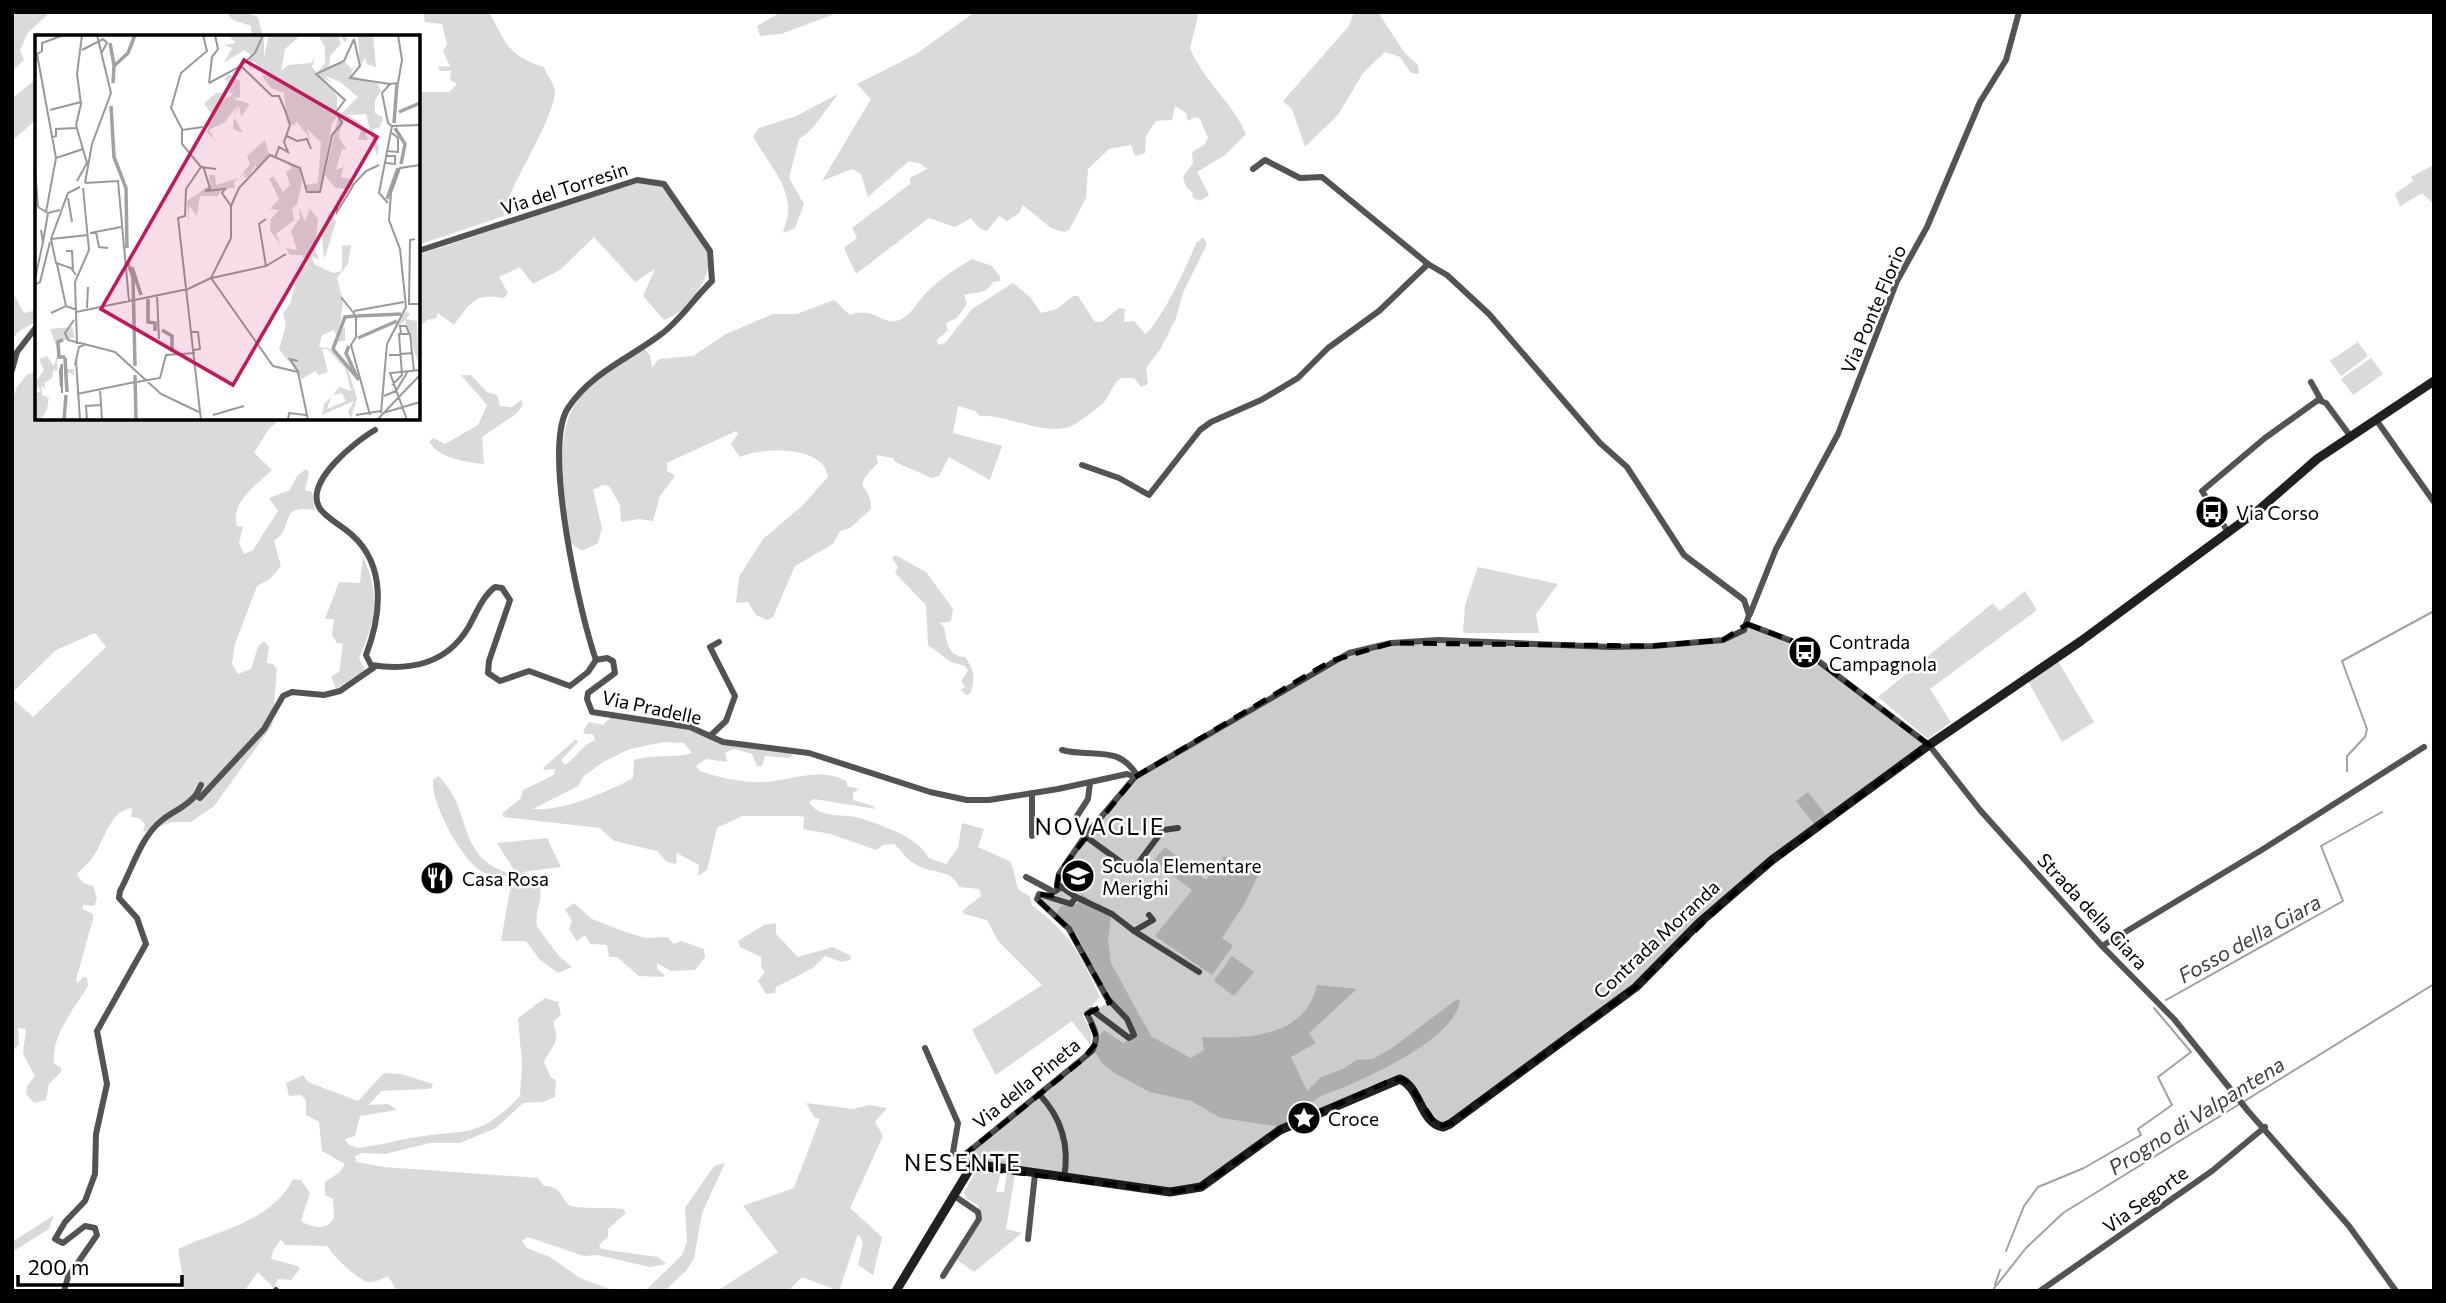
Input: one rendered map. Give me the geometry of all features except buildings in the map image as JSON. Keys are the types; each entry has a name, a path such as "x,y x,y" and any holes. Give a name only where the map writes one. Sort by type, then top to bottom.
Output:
{"street":[{"name":"Via Ponte Florio","path":"1749,615 1776,549 1838,434 1897,281 1927,227 1980,102 2006,60 2019,12"},
{"path":"1199,972 1112,914 1076,898 1057,884 1059,874 1085,836 1136,776 1331,661 1371,647 1438,640 1611,647 1653,646 1723,640 1738,635 1748,624 1749,615 1744,600 1678,549 1636,477 1600,443 1502,327 1455,281 1428,264 1322,177 1300,178 1264,159 1253,169"},
{"name":"Via del Torresin","path":"420,250 638,180 664,184 710,251 712,281 666,331 609,367 583,390 568,407 560,429 566,542 596,660"},
{"path":"1082,465 1119,478 1149,495 1200,430 1298,378 1328,348 1379,311 1428,264"},
{"path":"12,370 17,352 35,329"},
{"name":"Contrada Moranda","path":"1064,1178 1170,1192 1201,1187 1280,1130 1392,1080 1400,1079 1411,1087 1430,1121 1437,1126 1450,1124 1551,1053 1636,987 1699,923 1749,879 1929,745 2081,641 2261,508 2317,459 2434,381"},
{"path":"2311,382 2320,400 2326,403 2351,438"},
{"path":"2228,532 2203,496 2204,486 2231,468 2265,438 2320,400"},
{"path":"2377,421 2434,502"},
{"path":"375,430 355,442 325,475 317,499 319,508 360,542 374,569 378,614 366,655 369,663 376,666"},
{"name":"Via Pradelle","path":"376,666 422,666 447,653 466,631 487,593 495,587 502,588 510,600 489,661 488,673 493,679 500,681 529,671 570,686 588,672 596,660 607,658 613,661 616,668 611,679 588,693 587,699 592,712 690,727 723,741 809,753 947,796 989,800 1127,774 1136,776"},
{"path":"1748,624 1792,641 1929,745"},
{"name":"Via Pradelle","path":"710,736 726,720 735,696 710,647 719,642"},
{"path":"196,795 200,798 207,793 264,729 283,696 292,692 324,695 340,691 376,666"},
{"name":"Strada della Giara","path":"1929,745 1980,810 2102,946 2174,1019 2248,1111 2265,1127 2349,1226 2396,1291"},
{"path":"2102,946 2260,851 2424,747"},
{"path":"1062,750 1113,754 1129,762 1136,776"},
{"path":"1077,816 1088,799 1090,783"},
{"path":"64,1291 68,1277 97,1235 95,1228 85,1226 63,1243 55,1239 65,1222 85,1201 95,1174 96,1134 107,1084 97,1031 101,1019 124,986 146,944 137,918 119,898 120,891 150,833 161,821 185,808 201,785"},
{"path":"1032,793 1032,836"},
{"path":"1085,836 1129,868 1136,866 1163,830 1178,828"},
{"path":"1026,877 1054,892 1060,888"},
{"name":"Via della Pineta","path":"962,1157 1093,1051 1098,1041 1087,1014 1089,1011 1092,1010 1129,1038 1134,1035 1127,1019 1107,998 1069,929 1037,899 1039,894 1046,895 1071,904 1076,898"},
{"path":"1134,931 1153,920 1149,915"},
{"path":"925,1048 958,1123 953,1152 971,1167"},
{"path":"971,1167 988,1166 1064,1178 1065,1136 1049,1104 1039,1094"},
{"name":"Via Segorte","path":"2040,1291 2212,1171 2265,1127"},
{"path":"896,1291 971,1167"},
{"path":"1028,1239 1035,1174"},
{"path":"943,1276 979,1219 978,1212 953,1195"}],"highlighted area":[{"path":"1747,624 1792,641 1929,745 1749,879 1636,987 1450,1124 1437,1126 1411,1087 1403,1079 1392,1080 1280,1130 1201,1187 1170,1192 971,1167 962,1157 1082,1060 1098,1041 1087,1014 1110,1002 1069,929 1037,899 1039,894 1055,896 1059,874 1135,777 1331,661 1391,643 1653,646 1723,640"}],"shaded area":[{"path":"19,12 50,12 27,34 20,50 24,60 12,71 12,17"},
{"path":"226,12 246,12 258,17 262,35 252,35 251,26 233,20"},
{"path":"423,12 489,12 504,40 515,53 544,67 555,92 546,122 510,195 504,216 420,244 420,92 449,92 457,84 450,80 451,71 440,71 438,67 450,66 443,51 447,44 442,24 425,22"},
{"path":"781,12 840,12 781,34 760,36 757,26"},
{"path":"975,12 1199,12 1190,48 1202,71 1233,111 1246,134 1225,155 1197,172 1209,195 1200,201 1192,197 1193,193 1186,187 1183,177 1193,163 1192,152 1204,145 1208,138 1200,119 1195,117 1188,121 1186,113 1175,106 1172,120 1156,121 1146,136 1145,153 1135,156 1131,145 1109,149 1088,169 1086,198 1069,230 1064,232 1051,228 1023,205 1019,213 1007,221 999,216 987,231 979,228 971,218 955,227 929,218 856,274 844,248 857,238 852,228 910,184 910,178 927,169 921,164 909,161 868,197 861,174 852,169 822,181 871,99 857,84 916,54"},
{"path":"1354,12 1378,12 1404,52 1418,65 1419,74 1411,73 1400,57 1385,52 1363,73 1338,115 1305,147 1292,109 1283,101 1349,26"},
{"path":"35,80 35,121 12,141 12,99"},
{"path":"838,94 811,130 799,139 789,178 804,204 795,228 783,233 788,212 785,191 753,136 759,128 796,116"},
{"path":"2434,165 2434,204 2422,193 2400,206 2395,194 2413,181 2411,177"},
{"path":"636,183 663,186 710,256 706,275 696,294 681,310 664,320 643,296 655,269 635,282 594,237 560,270 533,284 520,267 499,277 508,293 504,298 486,297 474,301 454,325 438,313 436,318 427,320 420,326 420,254"},
{"path":"1203,237 1207,244 1183,293 1176,318 1161,348 1146,368 1148,384 1141,387 1134,378 1121,378 1102,404 1065,428 1041,428 1002,418 980,416 975,411 958,406 953,433 1002,446 990,480 949,457 939,476 932,478 895,462 893,458 876,455 878,463 862,484 868,494 871,509 850,528 840,531 833,544 795,566 773,617 767,620 756,615 748,602 736,603 739,577 763,539 802,506 828,477 824,467 816,459 804,454 776,450 740,457 731,444 738,434 736,431 667,463 667,471 675,476 660,496 653,521 639,519 621,522 620,505 609,486 603,485 593,490 602,528 598,543 582,551 569,542 562,459 568,419 590,386 643,347 650,355 652,368 659,359 693,356 726,334 773,314 797,314 834,300 850,315 866,313 891,322 896,321 910,313 937,283 972,259 992,266 1000,281 993,282 984,291 964,295 967,304 957,318 946,323 948,330 937,340 938,345 945,343 972,309 1013,283 1030,297 1041,313 1057,309 1073,296 1078,296 1095,322 1102,322 1119,308 1125,309 1124,322 1134,321 1145,334 1166,306 1196,243"},
{"path":"12,291 24,313 35,310 35,322 18,332 12,340"},
{"path":"2358,342 2368,356 2341,376 2330,361"},
{"path":"2371,358 2383,374 2353,395 2341,379"},
{"path":"35,373 35,420 279,420 268,430 254,453 272,470 246,495 237,510 237,526 243,527 239,543 244,554 253,550 278,511 269,498 290,490 297,476 306,469 309,473 305,490 312,492 315,510 295,510 288,517 285,529 274,541 281,566 270,579 257,586 235,644 232,664 238,674 251,669 258,646 264,641 269,647 267,663 273,664 277,669 272,726 214,806 191,822 172,822 143,832 145,824 139,818 131,817 132,808 124,811 111,822 95,855 77,874 83,883 93,886 97,899 94,906 83,905 83,909 93,914 93,919 76,980 78,983 83,977 87,978 88,986 65,1022 56,1042 54,1063 61,1068 61,1072 49,1084 46,1100 34,1103 26,1094 27,1086 35,1076 23,1054 26,1029 18,1028 19,1044 12,1052 12,698 33,717 106,647 95,633 56,650 12,693 12,400 17,387 28,374"},
{"path":"461,375 471,375 487,392 497,395 500,406 512,407 521,400 523,405 516,414 482,437 484,464 447,456 429,442 433,438 445,444 478,425 487,405"},
{"path":"895,555 926,572 953,609 951,621 940,623 944,627 951,651 965,657 970,666 973,679 970,694 960,690 965,687 961,681 968,671 965,666 951,662 928,645 926,605 895,573 898,567 892,558"},
{"path":"363,556 374,596 372,620 359,658 365,670 336,689 331,676 339,672 343,644 337,643 332,635 334,619 325,619 339,582 360,583"},
{"path":"1478,567 1558,584 1536,614 1539,633 1463,633 1465,605"},
{"path":"2025,591 2037,610 1930,689 1951,722 1928,739 1878,697 1993,603 2000,611"},
{"path":"2058,661 2094,722 2062,742 2028,681"},
{"path":"611,717 686,728 721,741 795,752 790,758 765,756 762,766 757,766 752,754 734,749 725,753 727,762 706,759 696,766 707,774 749,782 818,774 838,777 847,782 847,786 859,789 853,793 853,800 875,809 814,799 809,802 813,807 825,813 859,818 888,828 917,844 929,858 946,864 958,848 962,823 984,829 978,847 1011,862 1018,889 1030,897 1032,905 1066,936 1086,968 1100,997 1083,1015 1091,1033 1091,1046 1072,1021 996,1075 972,1030 1042,985 998,941 987,920 964,914 962,911 981,896 979,889 959,887 956,881 946,874 921,867 894,844 883,845 876,850 831,834 803,829 804,817 799,816 742,816 717,828 707,870 698,876 699,865 677,853 676,864 667,862 657,851 614,841 600,828 503,817 503,813 521,798 523,790 554,775 555,769 543,768 576,739 578,742 561,760 565,765 595,740 593,734 585,734 583,731 589,722 603,725","holes":["663,742 684,743 692,753 634,760 633,778 584,800 558,807 533,809 578,786 584,776 603,762 630,749"]},
{"path":"438,776 457,803 472,844 493,866 511,874 514,870 497,843 547,838 561,867 523,872 533,878 540,890 537,927 559,956 572,967 558,973 540,960 526,941 501,941 512,878 481,871 456,843 437,803 433,780"},
{"path":"1808,792 1826,815 1814,824 1796,801"},
{"path":"1165,847 1206,880 1224,856 1259,873 1245,903 1222,938 1233,946 1212,975 1155,936 1192,890 1153,861"},
{"path":"1082,894 1111,917 1108,940 1111,963 1152,1037 1191,1058 1204,1050 1202,1037 1255,1035 1272,1032 1287,1025 1300,1016 1310,1003 1317,985 1357,989 1309,1033 1316,1043 1291,1057 1307,1091 1321,1077 1343,1069 1356,1060 1373,1059 1392,1048 1457,999 1460,1001 1455,1015 1430,1040 1377,1072 1314,1100 1302,1118 1283,1127 1221,1118 1191,1101 1150,1092 1116,1074 1102,1063 1095,1052 1098,1038 1104,1030 1123,1043 1131,1039 1133,1031 1110,1002 1077,935 1056,914 1061,906 1077,904"},
{"path":"574,903 592,919 645,938 667,937 674,944 681,941 704,949 705,957 695,970 671,971 657,963 657,969 665,975 639,976 617,957 609,957 607,945 590,944 585,935 577,941 569,929 572,921 565,910"},
{"path":"776,923 776,934 798,957 833,947 851,956 850,960 842,962 825,956 813,968 776,987 775,993 766,994 758,981 765,972 761,967 761,957 740,947 738,941 764,925"},
{"path":"1232,956 1254,972 1234,996 1214,981"},
{"path":"545,998 558,1002 561,1015 553,1022 556,1039 544,1062 551,1078 556,1080 555,1097 543,1102 523,1103 496,1128 460,1143 430,1143 385,1154 363,1153 355,1156 356,1162 384,1167 538,1178 544,1186 557,1190 570,1206 623,1209 626,1213 608,1229 608,1237 599,1245 601,1249 658,1257 666,1264 650,1267 597,1255 584,1256 528,1237 522,1241 527,1248 550,1257 580,1278 615,1291 397,1291 388,1276 373,1282 354,1274 327,1246 285,1245 281,1239 271,1259 298,1266 300,1269 291,1280 278,1279 274,1288 258,1272 244,1291 185,1291 178,1249 258,1215 284,1193 293,1179 301,1180 310,1193 301,1221 323,1227 334,1218 333,1199 325,1195 325,1182 340,1172 345,1164 322,1151 319,1122 306,1115 306,1100 301,1095 289,1096 286,1083 303,1075 308,1082 358,1101 384,1073 401,1074 433,1084 432,1088 426,1089 381,1091 369,1105 388,1104 397,1110 360,1116 355,1136 345,1139 348,1144 357,1148 473,1129 494,1119 520,1096 522,1064 518,1018"},
{"path":"806,1103 854,1109 869,1105 887,1108 875,1122 883,1136 850,1208 882,1237 873,1275 858,1265 863,1242 858,1234 839,1291 802,1277 788,1291 717,1291 778,1252 743,1206 794,1188 820,1119 814,1117"},
{"path":"725,1163 702,1213 694,1258 686,1271 664,1291 645,1291 682,1255 687,1242 685,1208 714,1166"},
{"path":"976,1171 1001,1171 996,1192 1004,1192 1007,1173 1015,1174 1006,1229 1022,1233 974,1272 956,1259 982,1219 978,1205 967,1199 964,1193"},
{"path":"54,1215 49,1229 12,1252 12,1242"}],"waterway":[{"name":"Fosso della Giara","path":"2347,771 2347,756 2365,737 2367,729 2342,661 2434,611"},
{"name":"Fosso della Giara","path":"2166,1000 2343,901 2321,846 2382,812"},
{"name":"Progno di Valpantena","path":"1992,1291 2026,1248 2063,1213 2434,984"},
{"name":"Fosso della Giara","path":"2006,1251 2024,1206 2038,1187 2084,1168 2141,1135 2138,1129 2172,1105 2158,1077 2191,1052 2154,1008"},
{"name":"Fosso della Giara","path":"1995,1285 2000,1270"}],"place":[{"name":"Via Corso","path":"2212,512"},
{"name":"Contrada Campagnola","path":"1805,652"},
{"name":"Scuola Elementare Merighi","path":"1078,876"},
{"name":"Casa Rosa","path":"437,878"},
{"name":"Croce","path":"1304,1118"}],"district":[{"name":"NOVAGLIE","path":"1100,826"},
{"name":"NESENTE","path":"963,1162"}]}
